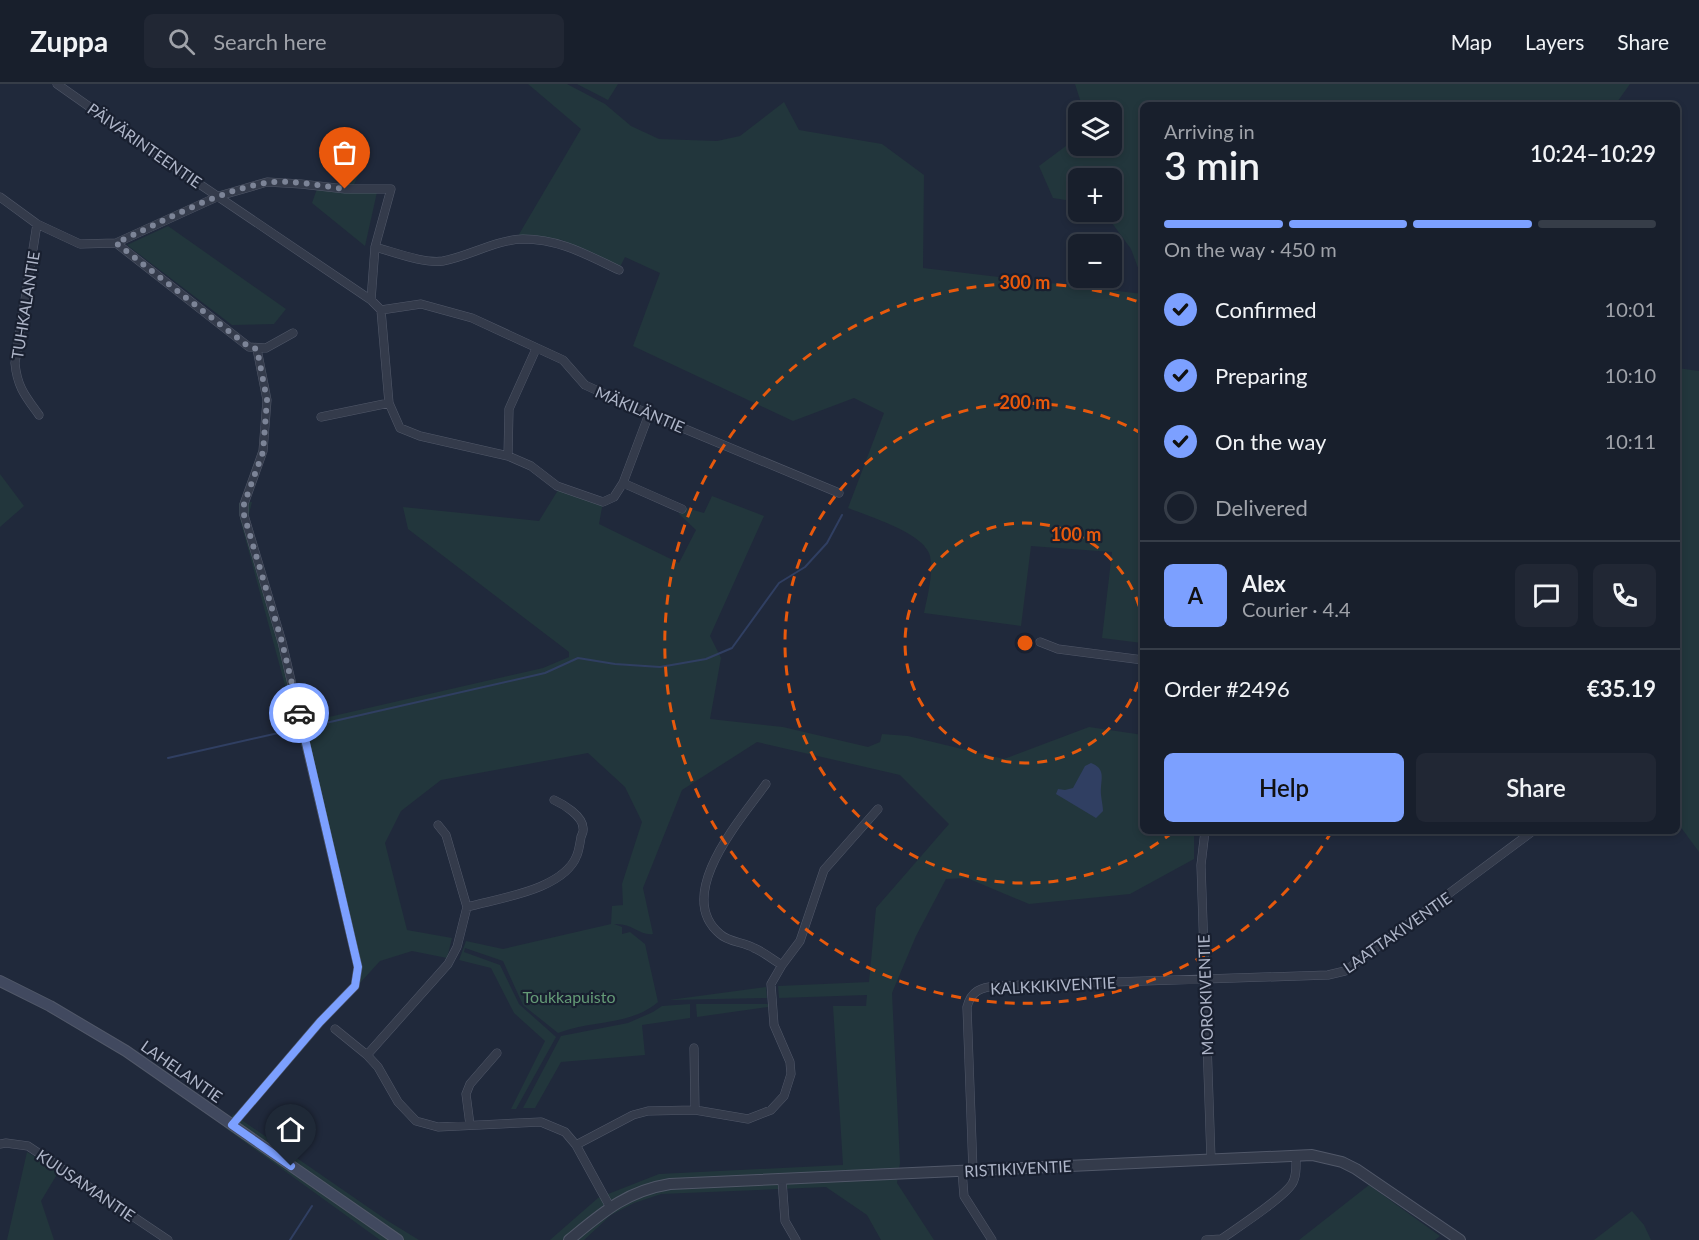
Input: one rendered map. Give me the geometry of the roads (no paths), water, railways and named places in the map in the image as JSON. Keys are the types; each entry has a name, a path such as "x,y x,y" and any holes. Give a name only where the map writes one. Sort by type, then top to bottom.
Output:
{"main road":[{"name":"LAHELANTIE","path":"0,981 49,1005 126,1051 398,1240"}],"street":[{"name":"PÄIVÄRINTEENTIE","path":"57,84 189,177 371,300 381,310"},
{"path":"0,198 37,224 80,244 116,243 219,196 267,182 301,183 345,189 391,189 375,247 371,300"},
{"name":"TUHKALANTIE","path":"37,224 15,363 17,379 24,395 39,415"},
{"path":"375,247 429,261 442,261 501,242 523,239 559,242 619,270"},
{"path":"116,243 249,347 266,348 293,333"},
{"name":"MÄKILÄNTIE","path":"381,310 421,304 472,318 563,360 585,385 648,414 838,493"},
{"path":"381,310 389,403 400,428 420,436 508,456 531,466 556,486 603,502 614,497 623,483 648,414"},
{"path":"232,1125 320,1022 355,986 358,967 282,642 244,515 244,504 263,452 267,400 257,349"},
{"path":"508,456 509,409 536,349"},
{"path":"321,417 389,403"},
{"path":"623,483 682,509"},
{"path":"1040,642 1058,649 1140,660"},
{"path":"766,784 717,854 707,876 703,904 710,924 721,936 753,947 782,965"},
{"path":"467,907 542,886 554,881 571,866 577,856 584,828 581,821 554,800"},
{"path":"576,1145 633,1115 648,1112 695,1110 748,1119 771,1110 784,1095 791,1074 790,1062 774,1025 771,984 800,942 824,870 878,810"},
{"path":"367,1055 448,964 457,947 467,907 446,835 438,825"},
{"name":"MOROKIVENTIE","path":"1205,834 1201,865 1211,1159"},
{"name":"LAATTAKIVENTIE","path":"1205,979 1328,975 1345,972 1529,834"},
{"name":"KALKKIKIVENTIE","path":"967,1171 967,1007 969,999 976,991 997,986 1205,979"},
{"path":"335,1029 378,1067 398,1102 416,1121 438,1127 541,1122 565,1132 576,1145 610,1207"},
{"path":"694,1048 695,1110"},
{"path":"470,1125 466,1094 470,1084 497,1053"},
{"name":"KUUSAMANTIE","path":"0,1144 28,1146 168,1240"},
{"name":"RISTIKIVENTIE","path":"569,1240 610,1207 625,1198 652,1187 670,1184 1312,1155 1342,1162 1460,1240"},
{"path":"1206,1240 1220,1240 1284,1193 1293,1183 1296,1173 1296,1156"},
{"path":"967,1171 964,1196 992,1240"},
{"path":"782,1180 785,1221 796,1240"}],"water":[{"path":"1091,763 1098,767 1102,776 1103,811 1096,818 1056,794 1058,789 1073,788 1085,766"}],"waterway":[{"path":"308,727 545,673 578,658 615,664 660,667 706,659 732,648 779,583 805,567 827,543 842,515"},
{"path":"168,758 296,729"},
{"path":"290,1240 312,1206"}],"park label":[{"name":"Toukkapuisto","path":"569,996"}]}
